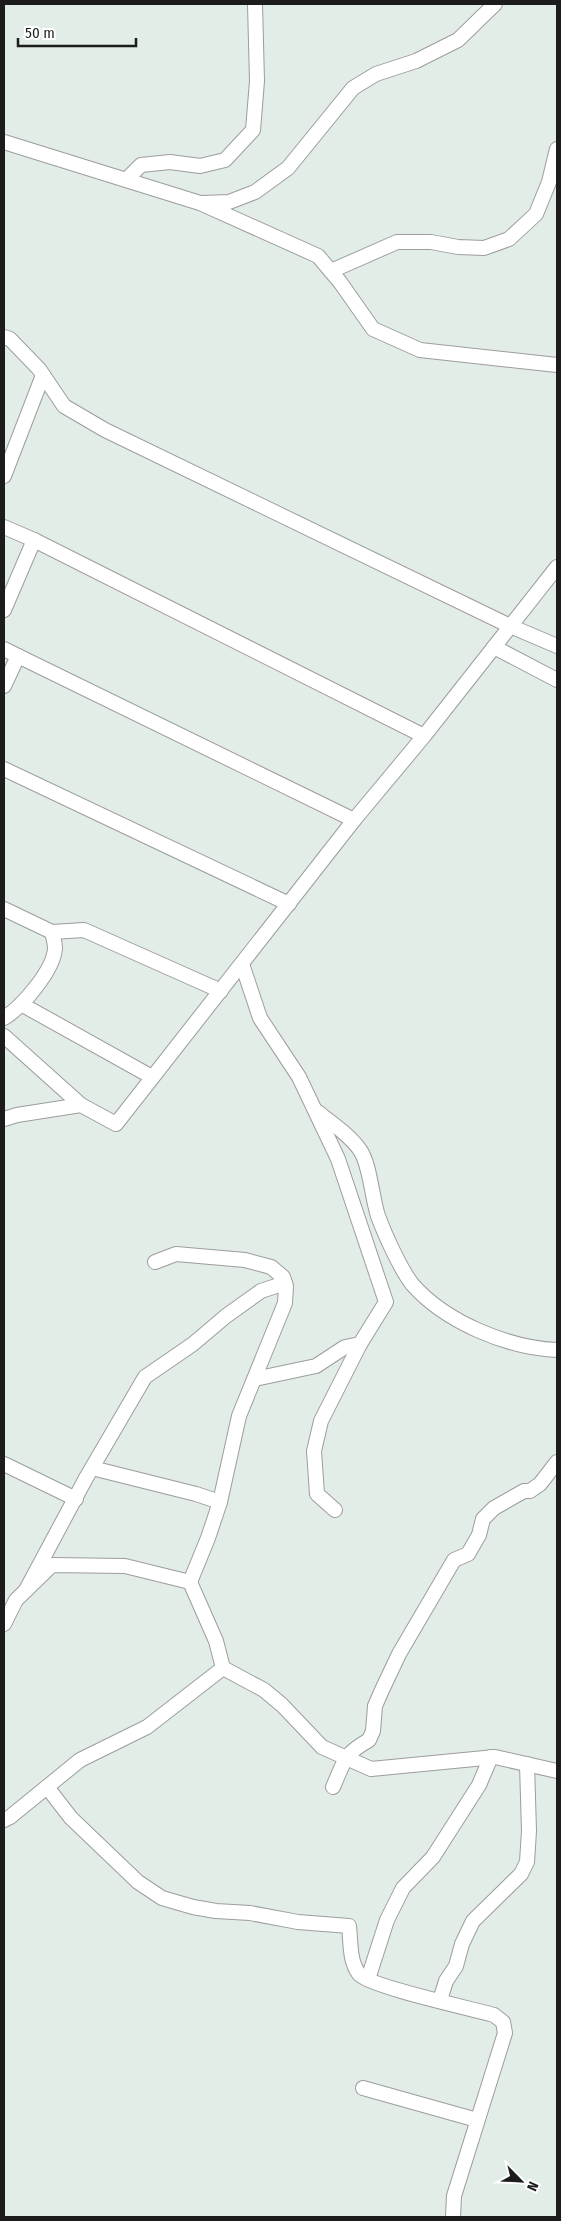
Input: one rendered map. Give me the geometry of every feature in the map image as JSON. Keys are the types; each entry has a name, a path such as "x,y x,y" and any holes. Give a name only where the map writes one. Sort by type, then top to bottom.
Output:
{"street":[{"path":"126,180 141,165 170,162 200,166 225,160 253,130 257,81 255,4"},
{"path":"200,203 229,202 255,192 288,168 353,88 376,74 416,61 458,40 495,4"},
{"path":"4,142 200,203 318,256 373,329 420,350 557,366"},
{"path":"331,271 397,242 431,242 458,247 484,248 509,240 536,214 549,182 557,149"},
{"path":"4,336 10,339 43,375 64,406 105,430 510,626 557,646"},
{"path":"4,476 43,375"},
{"path":"4,527 34,540 424,736"},
{"path":"4,610 34,540"},
{"path":"4,1036 81,1105 116,1124 354,820 424,736 557,567"},
{"path":"494,647 557,680"},
{"path":"4,649 354,820"},
{"path":"4,686 18,656"},
{"path":"4,769 288,904"},
{"path":"4,909 52,932 84,930 221,991"},
{"path":"4,1018 42,980 55,948 52,932"},
{"path":"242,964 260,1018 299,1077 338,1159 386,1302 360,1344 321,1422 314,1451 317,1494 335,1510"},
{"path":"20,1004 152,1077"},
{"path":"4,1120 17,1115 81,1105"},
{"path":"314,1108 361,1150 378,1215 391,1246 412,1283 441,1309 483,1334 539,1349 557,1350"},
{"path":"154,1262 176,1254 245,1260 272,1267 283,1277 285,1283 285,1303 239,1416 220,1502 190,1582 216,1641 223,1668 264,1690 282,1705 322,1747 371,1769 491,1757 557,1771"},
{"path":"26,1590 92,1468 146,1377 193,1344 226,1316 261,1291 285,1283"},
{"path":"255,1379 316,1366 345,1347 360,1344"},
{"path":"334,1787 346,1757 355,1748 369,1740 375,1706 399,1654 454,1560 468,1554 478,1535 483,1519 494,1508 511,1498 535,1488 557,1462"},
{"path":"4,1464 76,1499"},
{"path":"92,1468 196,1494 220,1502"},
{"path":"4,1624 16,1600 52,1566 125,1566 190,1582"},
{"path":"4,1820 80,1760 147,1727 223,1668"},
{"path":"368,1979 387,1920 403,1888 433,1857 479,1785 491,1757"},
{"path":"440,2000 446,1981 456,1966 462,1944 473,1921 521,1874 527,1862 529,1831 526,1764"},
{"path":"47,1787 71,1818 138,1882 162,1898 216,1911 250,1913 298,1922 349,1926 352,1961 360,1976 381,1985 494,2015 503,2022 505,2033 454,2196 453,2217"},
{"path":"363,2088 477,2120"}]}
